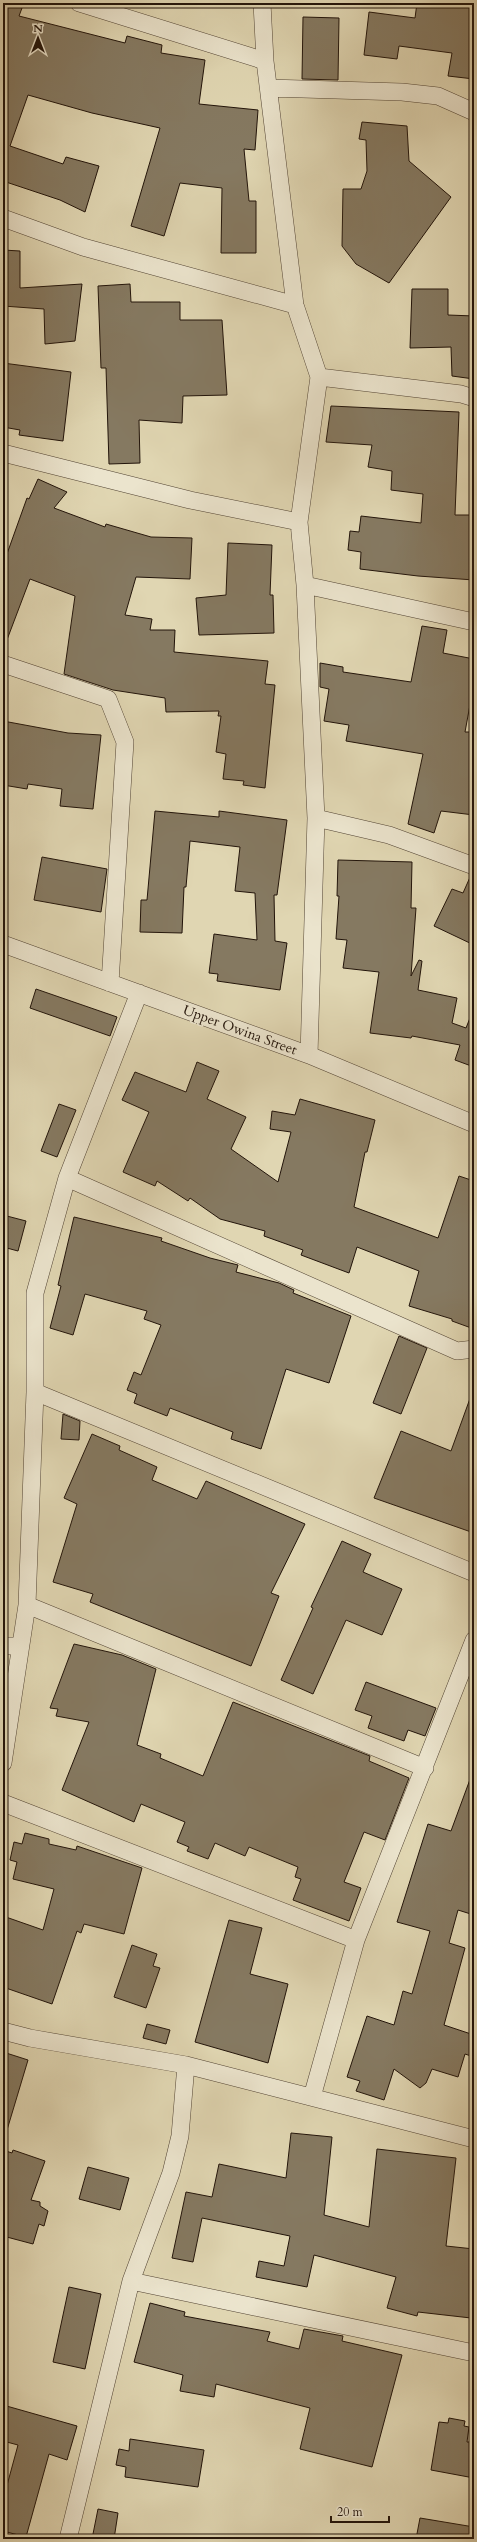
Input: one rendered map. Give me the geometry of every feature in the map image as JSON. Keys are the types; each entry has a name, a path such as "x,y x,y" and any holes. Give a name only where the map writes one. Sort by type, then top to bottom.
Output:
{"street":[{"path":"79,3 266,61"},
{"path":"262,3 266,61 295,305 319,377 299,522 305,585 316,818 309,1055"},
{"path":"269,88 402,92 438,96 474,112"},
{"path":"3,218 83,247 295,305"},
{"path":"319,377 461,394 474,398"},
{"path":"3,453 190,500 299,522"},
{"path":"305,585 474,622"},
{"path":"3,664 108,699 120,727 125,742 110,983"},
{"path":"316,818 389,835 474,866"},
{"name":"Upper Owina Street","path":"3,944 309,1055 474,1124"},
{"path":"3,1763 27,1605 35,1392 35,1293 67,1178 139,993"},
{"path":"67,1178 457,1351 474,1349"},
{"path":"35,1392 474,1573"},
{"path":"27,1605 425,1768"},
{"path":"312,2097 356,1940 425,1768 474,1640"},
{"path":"3,1646 20,1646"},
{"path":"3,1803 356,1940"},
{"path":"3,2031 30,2038 186,2065 474,2139"},
{"path":"68,2539 131,2281 171,2173 180,2136 186,2065"},
{"path":"131,2281 474,2353"}],"building":[{"path":"3,3 22,8 19,16 125,43 127,36 162,45 161,53 205,60 199,104 258,110 255,150 244,149 249,201 256,201 256,253 221,253 222,188 180,183 164,236 131,226 160,128 92,113 28,95 10,146 63,164 66,157 99,166 85,212 60,200 3,181"},
{"path":"417,3 474,3 474,79 448,76 452,53 399,46 397,59 364,55 369,12 415,18"},
{"path":"303,17 339,18 338,80 302,79"},
{"path":"362,122 407,126 409,161 451,197 389,283 356,264 342,246 343,189 361,189 367,171 366,140 359,139"},
{"path":"3,250 20,251 20,288 82,284 75,341 45,344 44,309 3,306"},
{"path":"130,284 131,302 180,302 180,320 222,320 227,395 183,396 182,423 139,420 140,463 109,464 106,368 101,368 98,286"},
{"path":"412,289 448,289 448,315 474,316 474,379 452,376 451,347 410,348"},
{"path":"3,363 71,372 63,441 19,435 20,430 3,427"},
{"path":"331,406 459,412 455,515 474,515 474,580 418,576 360,569 361,552 348,550 350,531 359,532 361,516 421,523 423,494 391,490 392,471 368,467 372,445 326,442"},
{"path":"38,479 67,492 54,508 105,527 106,524 151,537 192,538 190,579 136,577 125,615 152,619 150,630 175,630 174,652 268,661 265,684 275,685 265,788 243,785 244,781 223,779 226,754 216,752 221,716 218,716 219,711 166,712 165,698 113,690 64,674 75,596 30,579 5,645 3,645 3,565 27,498 29,499"},
{"path":"228,543 272,545 270,595 273,595 274,633 199,635 196,598 226,595"},
{"path":"422,626 447,630 443,653 474,659 474,683 465,732 474,732 474,815 441,811 434,833 408,824 423,754 346,741 349,725 324,721 329,689 320,687 320,663 343,667 343,672 411,682"},
{"path":"3,721 68,733 101,735 93,809 60,806 62,789 28,784 27,789 3,785"},
{"path":"155,811 219,817 219,811 287,820 277,895 274,895 275,941 287,943 280,990 217,981 218,974 209,973 214,934 257,940 255,893 235,891 240,847 190,841 186,887 184,887 182,933 140,932 141,900 147,900"},
{"path":"42,857 107,869 101,912 34,900"},
{"path":"338,860 412,862 411,908 416,908 411,976 419,960 422,961 418,990 457,998 452,1023 466,1028 472,1013 474,1013 474,1067 455,1060 460,1045 412,1036 411,1038 370,1033 379,972 343,968 347,940 336,939 339,896 337,896"},
{"path":"471,875 474,876 474,945 434,926 452,889 463,893"},
{"path":"36,989 117,1017 110,1036 30,1008"},
{"path":"197,1062 219,1071 207,1099 246,1117 231,1149 278,1182 291,1132 270,1129 272,1111 295,1115 300,1099 375,1120 367,1152 365,1152 354,1207 438,1238 459,1176 474,1181 474,1329 452,1321 452,1319 409,1306 419,1271 357,1247 349,1273 301,1255 303,1250 264,1236 265,1231 220,1219 190,1198 188,1201 157,1181 155,1186 123,1172 149,1112 122,1100 135,1072 186,1092"},
{"path":"59,1104 76,1110 57,1157 41,1151"},
{"path":"3,1215 26,1221 18,1251 3,1247"},
{"path":"74,1217 162,1238 161,1241 210,1258 238,1265 236,1272 279,1283 294,1290 293,1293 351,1316 329,1383 286,1369 261,1449 231,1439 233,1432 170,1408 167,1416 134,1403 137,1394 127,1390 134,1372 141,1375 161,1325 144,1319 147,1311 85,1294 73,1335 50,1328 61,1286 58,1285"},
{"path":"399,1336 427,1348 401,1414 373,1403"},
{"path":"472,1393 474,1394 474,1533 374,1498 401,1431 451,1451"},
{"path":"63,1414 80,1421 79,1440 61,1439"},
{"path":"92,1434 120,1446 119,1450 157,1467 152,1480 197,1499 206,1481 305,1524 271,1593 279,1596 251,1666 90,1602 93,1594 53,1582 77,1504 64,1498"},
{"path":"342,1541 371,1554 363,1572 402,1589 382,1635 346,1620 313,1694 281,1680 313,1608 311,1607"},
{"path":"74,1644 122,1655 156,1669 137,1745 161,1754 160,1758 203,1776 233,1702 370,1756 369,1761 409,1778 385,1840 364,1832 344,1882 361,1888 349,1921 293,1900 301,1879 295,1877 298,1867 249,1847 245,1856 215,1843 208,1859 187,1851 189,1847 177,1842 185,1822 141,1804 134,1822 62,1790 89,1722 56,1716 58,1709 50,1708"},
{"path":"366,1682 436,1708 425,1736 408,1730 404,1741 368,1728 372,1716 355,1710"},
{"path":"472,1774 474,1915 458,1910 449,1943 465,1948 444,2025 474,2035 474,2057 465,2054 458,2077 432,2069 426,2083 420,2088 394,2069 384,2100 356,2091 360,2081 347,2077 367,2016 394,2025 403,1991 412,1994 430,1931 397,1922 428,1824 451,1831"},
{"path":"25,1833 49,1839 49,1844 76,1850 77,1846 142,1868 124,1934 84,1924 81,1933 77,1931 52,2004 3,1987 3,1916 43,1930 54,1889 13,1879 17,1862 10,1860 14,1842 22,1844"},
{"path":"229,1920 262,1928 250,1974 288,1984 268,2063 195,2042"},
{"path":"132,1945 157,1954 153,1966 160,1968 146,2008 114,1997"},
{"path":"147,2024 170,2030 166,2044 143,2038"},
{"path":"3,2052 28,2060 7,2130 3,2130"},
{"path":"291,2133 332,2137 324,2215 369,2227 377,2149 456,2158 446,2246 474,2249 474,2293 471,2318 418,2312 417,2316 387,2308 396,2277 314,2255 307,2287 256,2277 259,2261 284,2266 290,2236 202,2218 193,2262 172,2258 186,2192 212,2197 219,2164 286,2178"},
{"path":"3,2150 12,2153 13,2150 45,2161 31,2200 40,2202 40,2206 48,2211 44,2226 39,2224 33,2244 3,2236"},
{"path":"88,2167 129,2178 120,2210 79,2199"},
{"path":"69,2287 101,2294 85,2369 53,2362"},
{"path":"150,2303 185,2312 184,2316 270,2332 267,2341 299,2349 304,2329 343,2336 342,2341 402,2355 372,2467 300,2449 310,2408 216,2384 214,2397 180,2391 183,2375 134,2362"},
{"path":"3,2405 77,2426 67,2460 49,2454 26,2537 3,2531 3,2500 18,2445 3,2441"},
{"path":"449,2418 465,2421 464,2426 469,2427 467,2442 474,2442 474,2478 431,2470 439,2422 448,2423"},
{"path":"130,2439 204,2450 198,2487 125,2477 126,2467 116,2465 119,2449 129,2451"},
{"path":"98,2509 118,2513 114,2539 92,2539"},
{"path":"420,2518 474,2527 474,2539 416,2539"}]}
